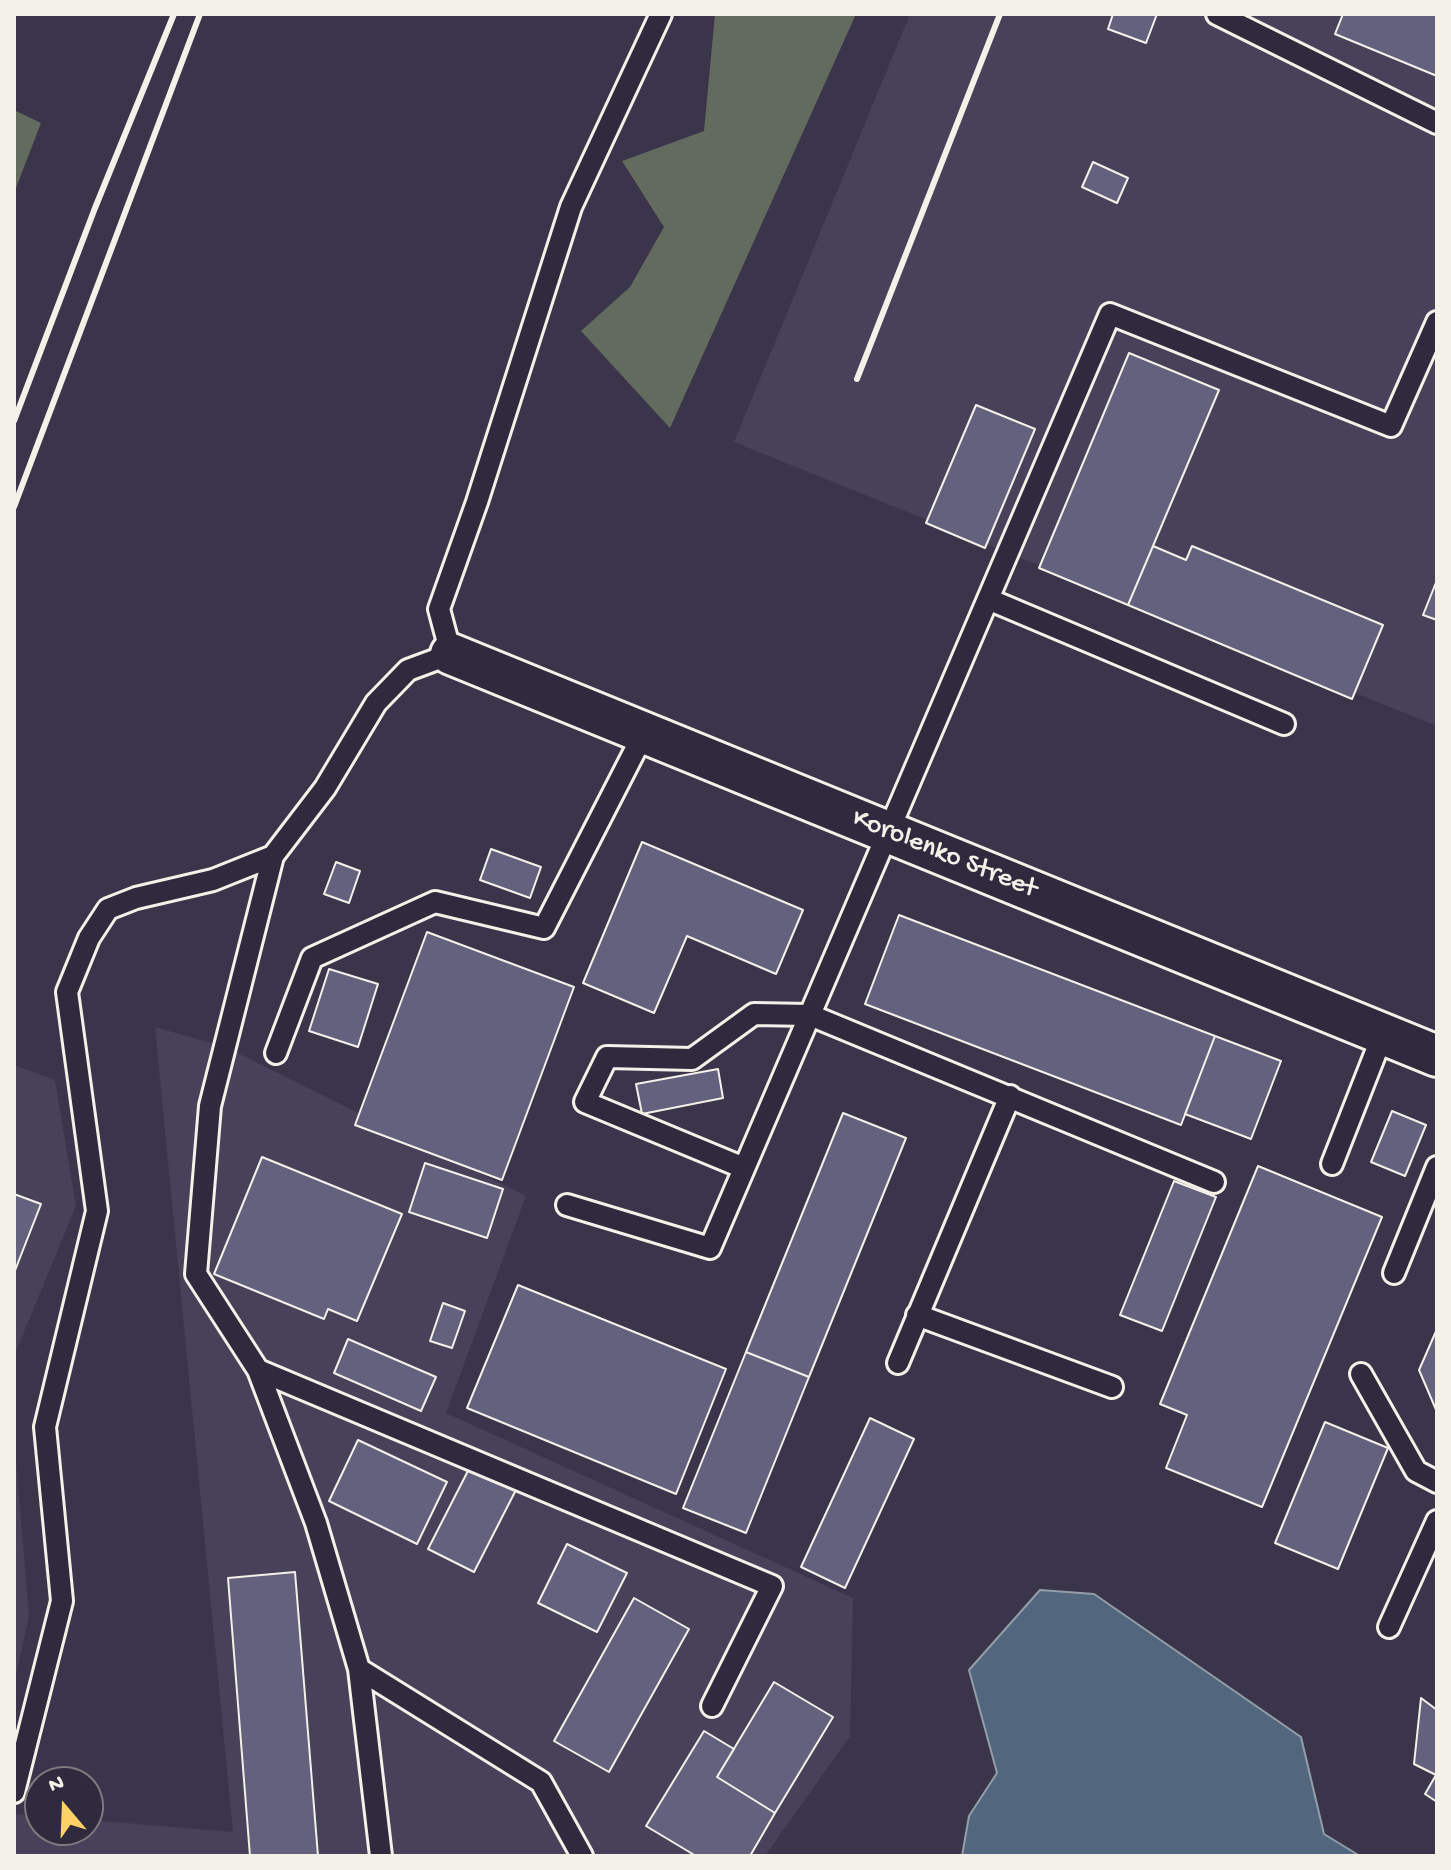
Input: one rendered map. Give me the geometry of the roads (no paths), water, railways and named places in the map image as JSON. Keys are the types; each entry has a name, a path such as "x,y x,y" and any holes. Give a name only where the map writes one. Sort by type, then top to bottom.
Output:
{"street":[{"name":"Korolenko Street","path":"451,654 1437,1056"}],"lane":[{"path":"381,1856 359,1669 316,1523 258,1370 196,1274 210,1106 273,856 325,788 376,703 408,670 451,654 439,609 477,502 571,207 661,14"},
{"path":"1229,17 1437,123"},
{"path":"567,1205 710,1248 1110,314 1391,426 1437,322"},
{"path":"988,599 1284,724"},
{"path":"276,1053 312,958 435,902 544,928 644,733"},
{"path":"14,1792 62,1601 45,1427 97,1211 67,992 89,938 108,909 136,898 213,880 273,856"},
{"path":"744,1168 585,1102 607,1057 692,1059 754,1014 810,1015 1214,1182"},
{"path":"1332,1164 1383,1034"},
{"path":"898,1363 1010,1096"},
{"path":"1394,1273 1437,1167"},
{"path":"917,1315 1112,1387"},
{"path":"258,1370 772,1586 712,1706"},
{"path":"1361,1374 1416,1471 1437,1482"},
{"path":"1389,1627 1437,1521"},
{"path":"359,1669 541,1782 582,1856"}],"water":[{"path":"1040,1590 1094,1594 1301,1737 1324,1834 1360,1856 962,1856 969,1816 997,1773 969,1670"}],"railway":[{"path":"14,421 95,208 174,14"},
{"path":"14,507 200,14"},
{"path":"857,379 1000,14"}]}
